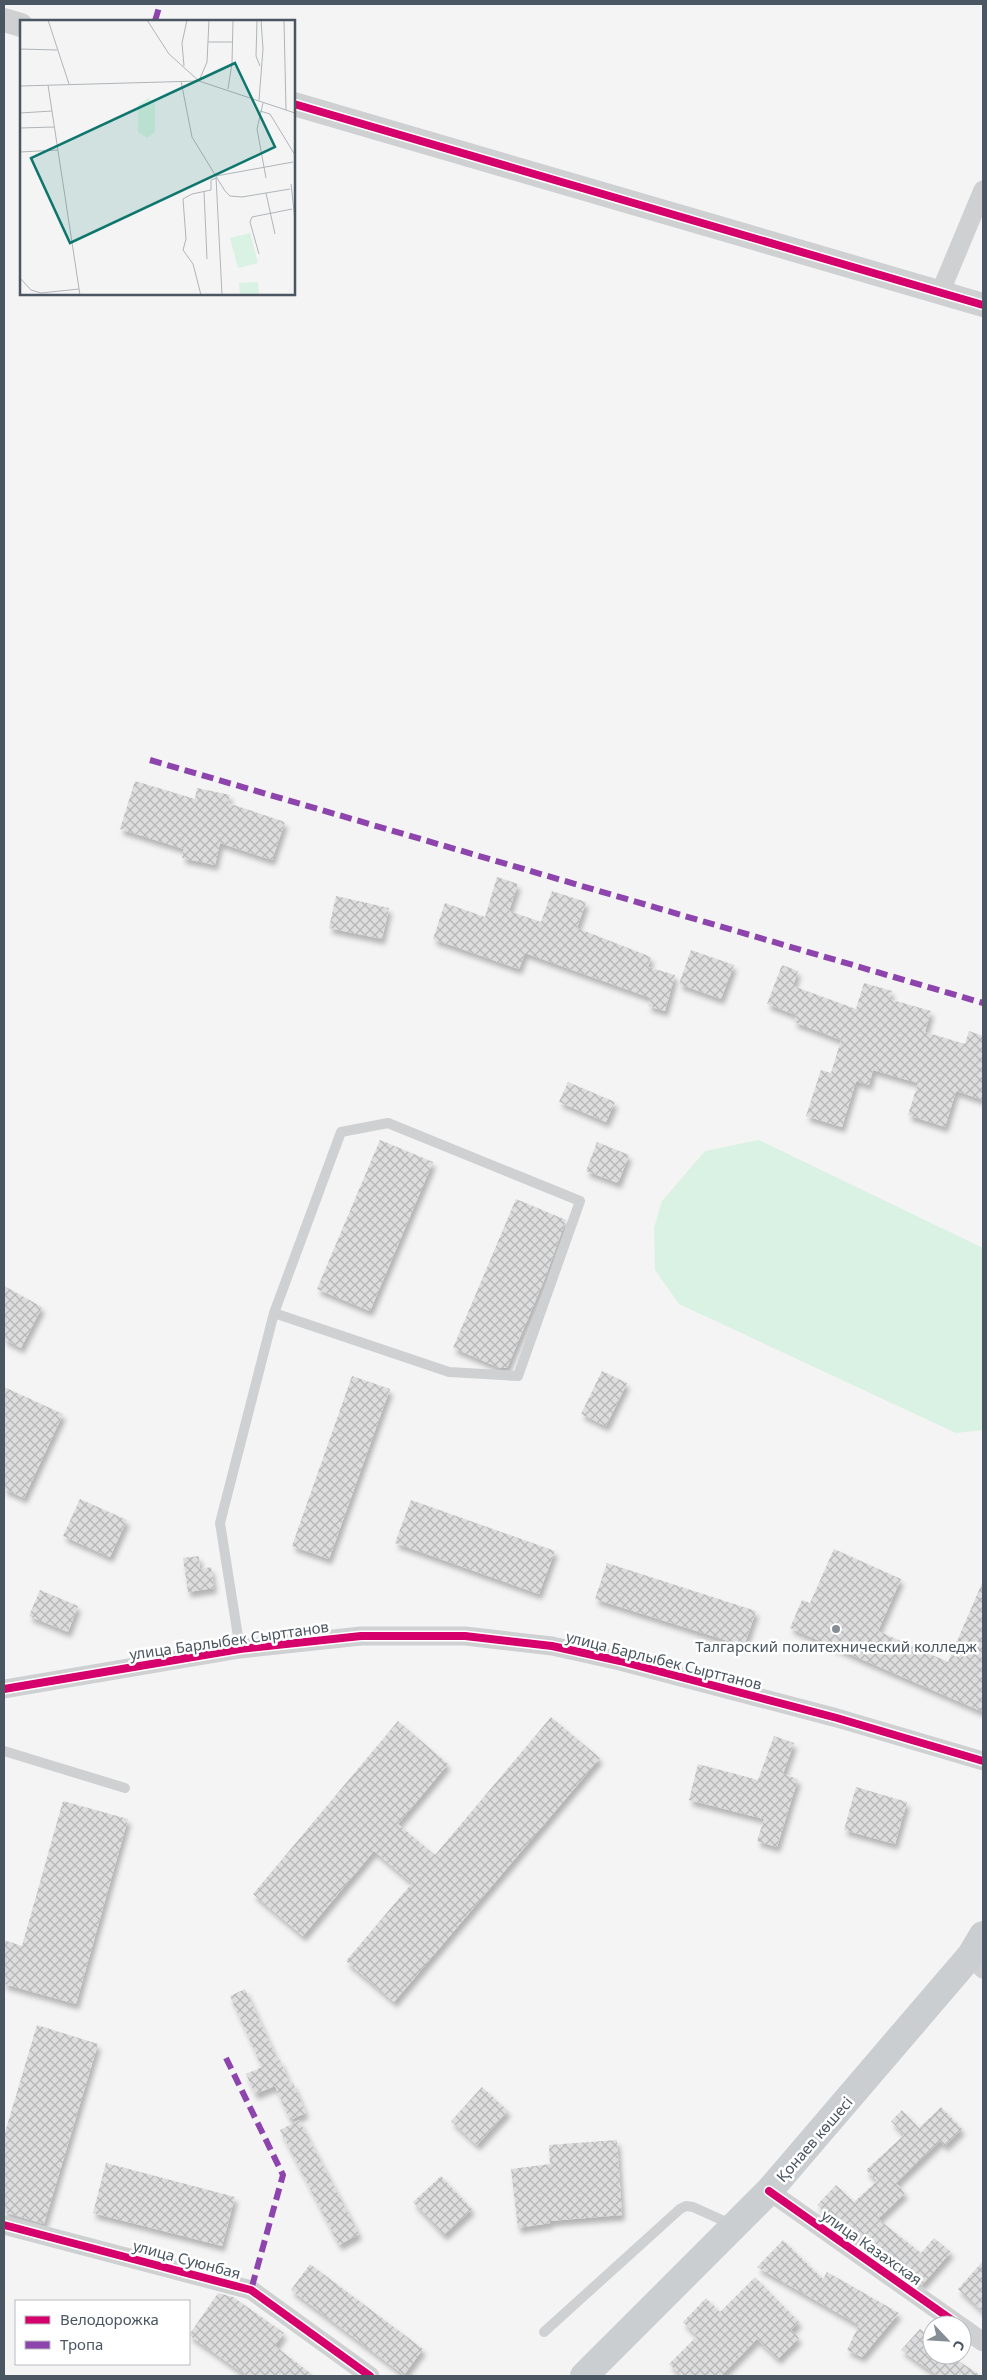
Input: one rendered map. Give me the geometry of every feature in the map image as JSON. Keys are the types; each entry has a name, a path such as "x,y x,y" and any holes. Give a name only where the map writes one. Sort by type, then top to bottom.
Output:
{"main road":[{"name":"Қонаев көшесі","path":"584,2376 769,2191 980,1952"}],"street":[{"path":"4,20 20,25"},
{"path":"295,104 983,305"},
{"path":"940,293 983,190"},
{"name":"улица Барлыбек Сырттанов","path":"4,1688 240,1649 361,1636 465,1636 552,1646 620,1661 837,1718 983,1761"},
{"name":"улица Казахская","path":"769,2191 945,2315"},
{"name":"улица Суюнбая","path":"4,2225 251,2290 370,2376"},
{"path":"972,2334 983,2342"}],"lane":[{"path":"240,1649 220,1524 274,1313 341,1132 388,1124 580,1201 518,1376 449,1372 274,1313"},
{"path":"4,1751 125,1788"},
{"path":"544,2332 686,2206 734,2225"}],"green space":[{"path":"759,1140 983,1248 983,1430 956,1433 679,1304 655,1270 654,1228 662,1201 705,1151"}],"building":[{"path":"135,781 195,799 197,788 230,795 228,803 285,822 272,860 220,843 215,865 182,858 184,849 120,829"},
{"path":"497,877 518,884 509,911 541,922 552,891 586,902 577,928 651,957 648,967 675,975 665,1011 648,1006 651,998 525,953 519,969 433,939 445,903 485,917"},
{"path":"336,896 389,908 382,939 329,928"},
{"path":"691,950 734,965 721,999 679,984"},
{"path":"782,965 798,971 793,986 856,1009 864,983 892,991 889,999 931,1011 925,1032 965,1044 969,1031 983,1036 983,1100 956,1091 945,1127 908,1115 918,1083 873,1070 869,1085 856,1081 842,1127 806,1116 821,1070 831,1073 841,1040 794,1022 796,1015 767,1004"},
{"path":"568,1082 615,1102 606,1122 559,1102"},
{"path":"380,1140 433,1162 370,1311 317,1289"},
{"path":"597,1142 629,1155 618,1183 586,1171"},
{"path":"516,1199 566,1220 545,1278 507,1368 500,1368 453,1348"},
{"path":"4,1286 42,1307 21,1348 4,1339"},
{"path":"602,1371 627,1383 606,1426 581,1414"},
{"path":"352,1376 390,1389 329,1559 292,1546"},
{"path":"4,1387 63,1414 24,1498 4,1489"},
{"path":"80,1499 127,1520 110,1557 63,1536"},
{"path":"411,1500 555,1551 539,1594 395,1543"},
{"name":"Талгарский политехнический колледж","path":"834,1549 901,1579 878,1631 948,1662 983,1581 983,1712 790,1628 802,1600 810,1603"},
{"path":"199,1556 200,1569 211,1567 214,1588 188,1592 183,1558"},
{"path":"607,1563 756,1611 744,1646 595,1599"},
{"path":"40,1590 78,1606 68,1632 29,1616"},
{"path":"551,1717 600,1758 394,2002 346,1961 412,1883 374,1851 303,1936 253,1894 398,1721 448,1764 398,1824 435,1855"},
{"path":"774,1736 794,1743 783,1774 798,1779 777,1847 757,1841 764,1819 689,1800 698,1764 758,1780"},
{"path":"856,1787 907,1802 895,1844 844,1830"},
{"path":"63,1801 128,1819 76,2004 4,1984 4,1940 22,1946"},
{"path":"245,1989 278,2061 280,2060 290,2084 293,2083 306,2113 290,2120 275,2086 255,2094 246,2074 262,2067 230,1996"},
{"path":"37,2025 98,2044 44,2224 4,2212 4,2136"},
{"path":"482,2087 508,2111 477,2145 451,2121"},
{"path":"941,2107 962,2129 945,2146 940,2141 896,2183 905,2193 878,2219 921,2253 934,2238 951,2252 922,2285 870,2246 845,2231 817,2205 836,2185 854,2202 877,2181 866,2170 904,2135 891,2121 902,2110 919,2128"},
{"path":"299,2120 359,2234 339,2245 280,2130"},
{"path":"617,2140 622,2215 550,2221 550,2223 518,2228 511,2169 550,2164 549,2145"},
{"path":"106,2163 235,2197 222,2246 93,2213"},
{"path":"441,2176 472,2209 444,2235 413,2202"},
{"path":"783,2240 823,2279 827,2272 899,2313 862,2357 847,2350 859,2325 757,2267"},
{"path":"983,2261 983,2312 958,2289"},
{"path":"310,2264 423,2349 404,2375 291,2290"},
{"path":"755,2277 799,2322 791,2330 799,2338 778,2359 757,2339 721,2376 682,2376 669,2364 697,2336 683,2322 706,2298 720,2312"},
{"path":"218,2293 233,2297 284,2333 275,2346 314,2376 247,2376 190,2336"},
{"path":"920,2329 922,2330 922,2365 901,2350"},
{"path":"922,2365 965,2365 981,2376 938,2376"}],"marked path":[{"path":"155,20 160,4"},
{"path":"150,760 983,1003"},
{"path":"226,2058 283,2175 251,2290"}],"cycle path":[{"path":"295,104 983,305"},
{"path":"4,1689 240,1649 361,1636 465,1636 552,1646 620,1661 837,1718 983,1761"},
{"path":"769,2191 945,2315"},
{"path":"4,2225 251,2290 370,2376"}],"place":[{"name":"Талгарский политехнический колледж","path":"836,1629"}]}
